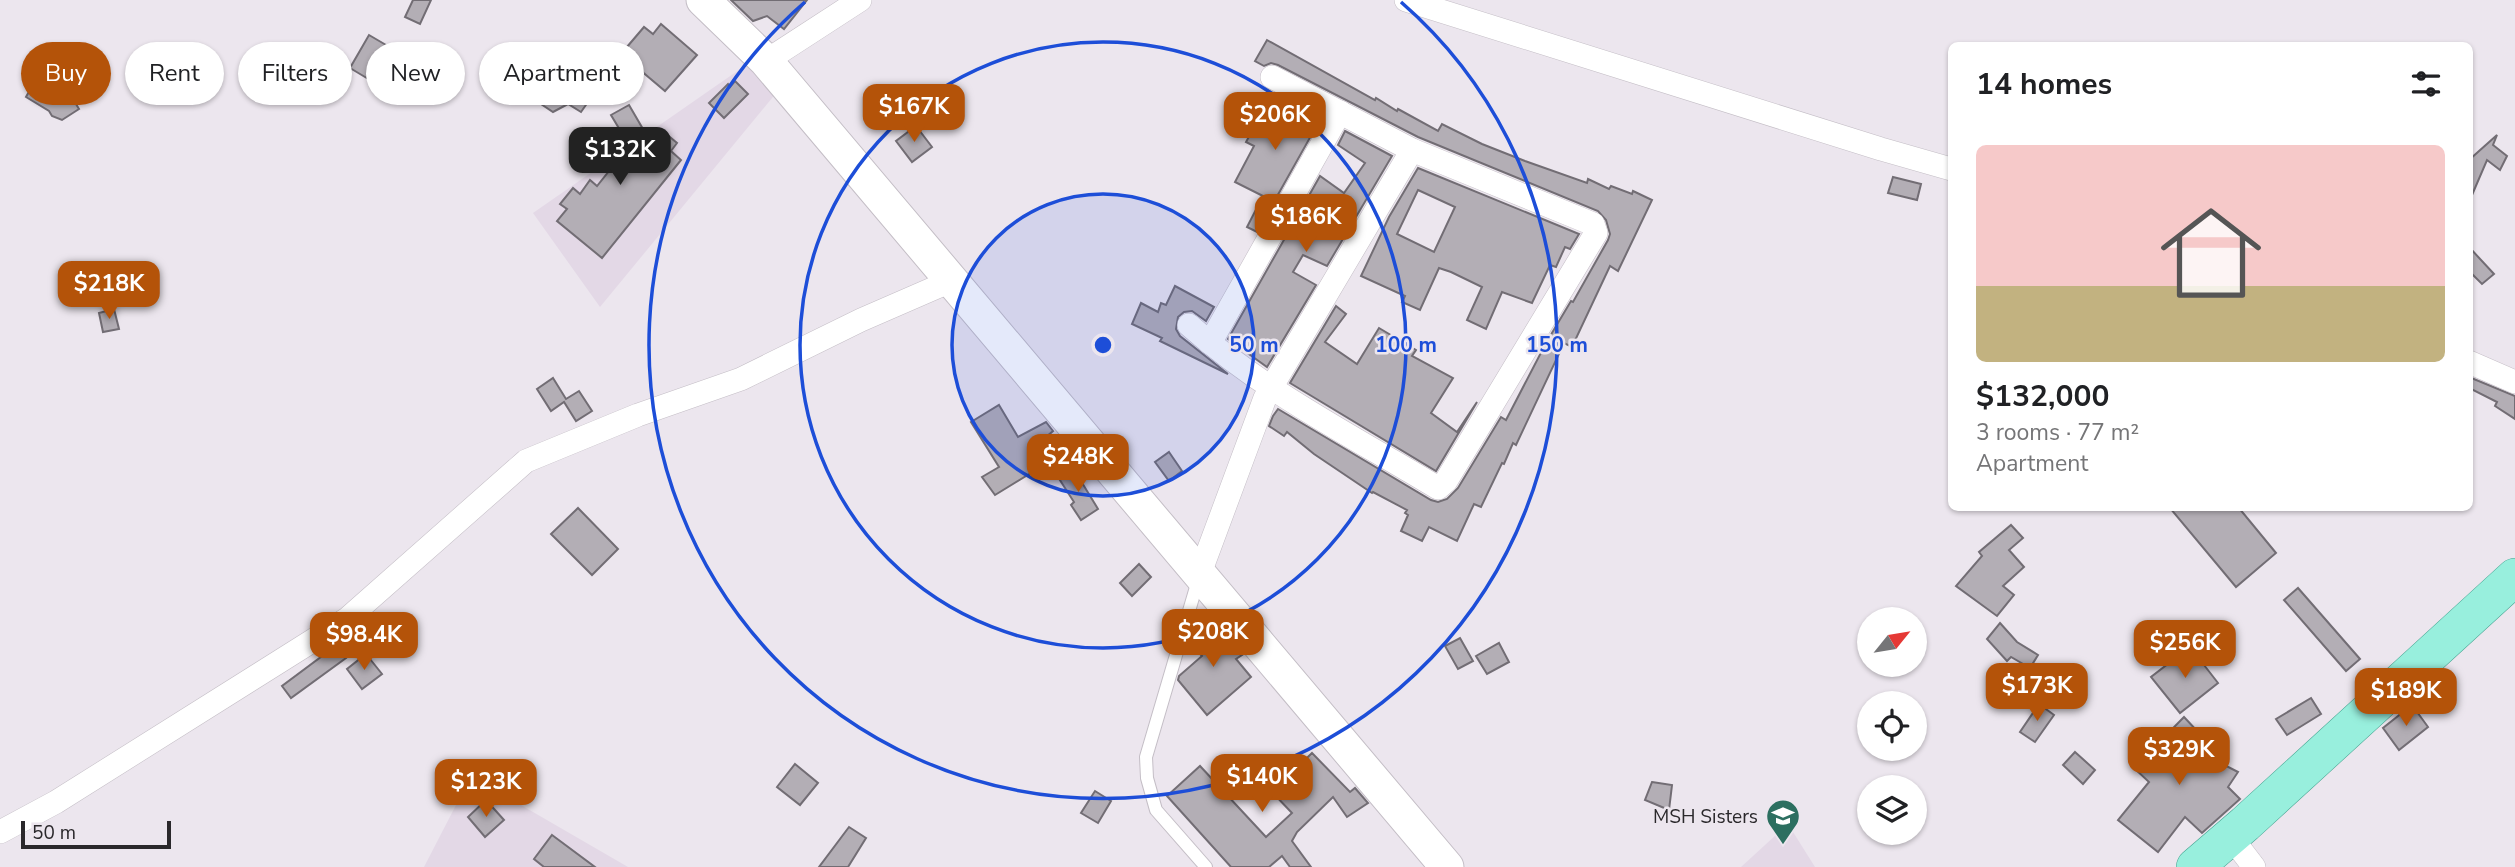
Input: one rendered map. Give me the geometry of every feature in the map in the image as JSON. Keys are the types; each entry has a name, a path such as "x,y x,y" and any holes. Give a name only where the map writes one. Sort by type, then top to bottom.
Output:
{"main road":[{"path":"2195,867 2515,577"}],"street":[{"path":"703,0 766,61 1447,867"},
{"path":"766,61 860,0"},
{"path":"1406,0 1948,168"},
{"path":"1189,324 1210,343 1272,387 1438,488 1446,481 1596,233 1593,224 1412,150 1272,76"},
{"path":"1210,343 1340,112"},
{"path":"1200,573 1265,398 1412,150"},
{"path":"0,832 55,802 348,618 526,461 638,415 741,379 861,320 953,280"},
{"path":"2473,364 2515,382"},
{"path":"2231,837 2254,867"}],"lane":[{"path":"1200,573 1146,757 1147,778 1156,810 1206,867"}],"shaded area":[{"path":"746,65 777,92 600,307 533,213"},
{"path":"471,776 628,867 424,867"},
{"name":"MSH Sisters","path":"1788,824 1815,867 1741,867"}],"building":[{"path":"413,0 431,0 420,24 405,17"},
{"path":"731,0 807,0 784,29 767,16 753,21"},
{"path":"661,24 697,55 665,91 644,73 644,42 631,42 644,27 653,34"},
{"path":"369,35 381,42 366,42 366,78 352,69"},
{"path":"1267,40 1375,100 1376,98 1438,131 1442,124 1525,161 1587,183 1588,179 1609,189 1611,186 1632,194 1633,191 1652,200 1618,271 1610,266 1572,347 1564,343 1516,445 1513,443 1481,507 1474,504 1457,541 1429,527 1422,541 1401,531 1408,515 1405,513 1407,510 1372,493 1314,454 1287,432 1284,436 1269,426 1273,416 1278,409 1431,500 1438,502 1447,499 1458,488 1501,417 1506,420 1546,343 1608,240 1610,234 1606,220 1598,211 1418,137 1278,65 1271,63 1264,66 1255,61"},
{"path":"735,81 748,94 724,118 709,103 728,84 730,87"},
{"path":"1273,93 1321,118 1257,232 1247,227 1263,196 1235,182 1254,146 1246,142"},
{"path":"39,105 77,105 79,109 62,120 52,116"},
{"path":"542,105 566,105 553,112"},
{"path":"570,105 586,105 581,112"},
{"path":"629,105 643,129 659,141 665,133 677,143 671,151 681,160 602,258 557,221 567,209 560,204 573,188 580,194 590,180 597,186 629,145 611,115"},
{"path":"916,126 932,147 912,162 896,141"},
{"path":"1345,131 1392,156 1327,266 1303,255 1293,272 1316,285 1267,367 1228,339 1320,176 1344,193 1365,163 1338,145"},
{"path":"2497,135 2493,145 2507,156 2500,170 2487,160 2473,193 2473,156"},
{"path":"1418,168 1579,234 1570,249 1565,247 1556,267 1550,265 1532,303 1502,292 1486,329 1467,320 1482,287 1451,272 1439,268 1420,310 1402,302 1405,296 1361,276 1389,217","holes":["1418,190 1455,207 1434,252 1397,234"]},
{"path":"1893,177 1921,184 1917,200 1888,193"},
{"path":"2473,251 2494,274 2482,284 2473,275"},
{"path":"1175,286 1214,307 1206,321 1192,311 1184,312 1178,317 1176,329 1180,336 1228,374 1160,341 1162,338 1132,324 1141,303 1158,312 1161,303 1166,305"},
{"path":"1336,306 1346,314 1325,342 1357,364 1379,328 1416,350 1412,356 1453,378 1431,413 1457,432 1477,402 1436,471 1290,383"},
{"path":"114,309 119,329 103,332 99,313"},
{"path":"553,378 566,399 579,391 592,411 576,421 564,402 551,411 537,389"},
{"path":"2473,379 2515,396 2515,419 2495,406 2497,402 2473,390"},
{"path":"999,405 1018,437 1046,422 1053,431 1038,444 1049,462 995,495 982,477 999,467 971,422"},
{"path":"1169,452 1182,471 1169,481 1155,462"},
{"path":"1073,468 1098,509 1081,520 1071,505 1074,502 1058,477"},
{"path":"578,508 618,549 592,575 551,534"},
{"path":"2173,511 2241,511 2276,553 2236,587"},
{"path":"2011,525 2023,538 2009,550 2024,567 2003,586 2014,595 1997,616 1956,586 1982,556 1979,552"},
{"path":"1139,564 1151,577 1132,596 1120,583"},
{"path":"2298,588 2360,659 2346,671 2284,600"},
{"path":"1203,619 1220,639 1225,634 1242,655 1236,659 1251,677 1207,715 1178,680 1179,676 1202,656 1189,641 1193,627"},
{"path":"2000,623 2017,642 2038,655 2030,668 2011,657 2007,661 1987,639"},
{"path":"1460,638 1473,661 1458,669 1445,646"},
{"path":"1499,643 1509,662 1487,674 1476,656"},
{"path":"337,645 346,658 291,698 282,686"},
{"path":"2190,647 2218,683 2180,713 2151,677"},
{"path":"366,654 382,674 362,689 347,669"},
{"path":"2311,698 2321,714 2287,735 2276,719"},
{"path":"2039,704 2054,715 2035,742 2020,732"},
{"path":"2412,705 2428,727 2399,750 2383,728"},
{"path":"2184,717 2215,750 2207,756 2238,772 2228,787 2240,799 2202,833 2185,817 2158,852 2118,820 2149,782 2134,768"},
{"path":"2075,752 2095,770 2083,784 2063,765"},
{"path":"1312,753 1350,792 1355,788 1368,803 1347,817 1333,797 1297,832 1292,841 1311,867 1290,867 1282,856 1269,867 1231,867 1167,796 1200,766 1266,837 1292,813 1272,792"},
{"path":"795,764 818,783 800,805 777,787"},
{"path":"1652,782 1672,785 1669,810 1645,800"},
{"path":"1095,791 1111,801 1098,823 1081,813"},
{"path":"486,800 504,820 485,837 468,817"},
{"path":"849,827 866,838 848,867 819,867"},
{"path":"552,835 595,867 544,867 534,859"}],"place":[{"name":"MSH Sisters","path":"1783,846"}]}
